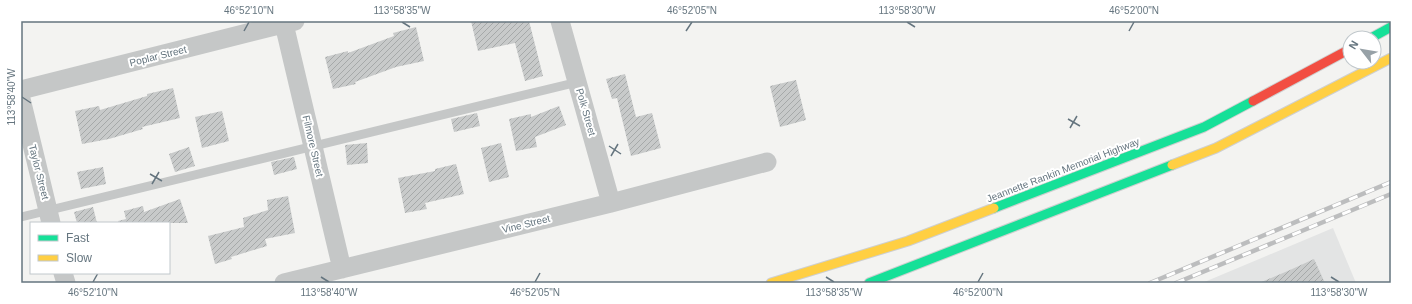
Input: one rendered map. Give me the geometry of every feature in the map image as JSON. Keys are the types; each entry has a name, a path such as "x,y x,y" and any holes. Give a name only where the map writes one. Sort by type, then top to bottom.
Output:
{"highway":[{"path":"1382,32 1391,27"},
{"name":"Jeannette Rankin Memorial Highway","path":"771,283 908,241 1204,127 1342,53"},
{"path":"869,283 1216,148 1391,58"}],"street":[{"name":"Polk Street","path":"560,21 611,203"},
{"name":"Poplar Street","path":"21,90 287,22"},
{"name":"Filmore Street","path":"287,22 313,146 342,269"},
{"name":"Taylor Street","path":"21,99 49,217"},
{"name":"Vine Street","path":"284,283 611,203 767,162"}],"lane":[{"path":"21,217 49,217 313,146 578,82"}],"shaded area":[{"path":"1333,228 1356,283 1202,283"}],"building":[{"path":"471,21 529,21 543,76 525,81 515,43 478,51"},
{"path":"416,27 424,61 396,67 355,82 356,84 333,89 325,57 348,51 348,53 394,36 393,33"},
{"path":"625,74 636,117 652,113 661,148 631,156 617,98 612,99 606,79"},
{"path":"796,80 806,120 780,127 770,86"},
{"path":"173,88 180,118 142,127 143,129 109,139 82,144 75,111 99,106 100,110 147,96 147,94"},
{"path":"559,106 566,125 535,137 537,147 516,151 509,119 531,114 531,117"},
{"path":"222,111 229,141 202,148 195,117"},
{"path":"477,113 480,126 454,132 451,119"},
{"path":"367,143 368,163 347,165 345,145"},
{"path":"501,143 509,177 489,182 481,148"},
{"path":"189,147 195,166 175,172 169,154"},
{"path":"294,157 297,169 274,175 271,162"},
{"path":"456,164 464,194 425,203 427,209 405,213 398,178 435,171 435,169"},
{"path":"103,167 106,184 81,189 77,172"},
{"path":"288,196 295,233 265,239 267,246 231,257 232,259 215,264 208,236 244,227 243,218 268,210 267,200"},
{"path":"180,199 188,223 118,221 126,219 124,211 143,206 144,212"},
{"path":"93,207 97,222 77,222 74,212"},
{"path":"1314,259 1325,283 1259,283 1290,270"}],"railway":[{"path":"1150,283 1391,182"},
{"path":"1176,283 1391,194"}],"traffic: fast":[{"path":"1382,32 1391,27"},
{"path":"994,208 1204,127 1253,101"},
{"path":"869,283 1172,165"}],"traffic: slow":[{"path":"1172,165 1216,148 1391,58"},
{"path":"771,283 908,241 994,208"}],"traffic: jam":[{"path":"1253,101 1342,53"}]}
